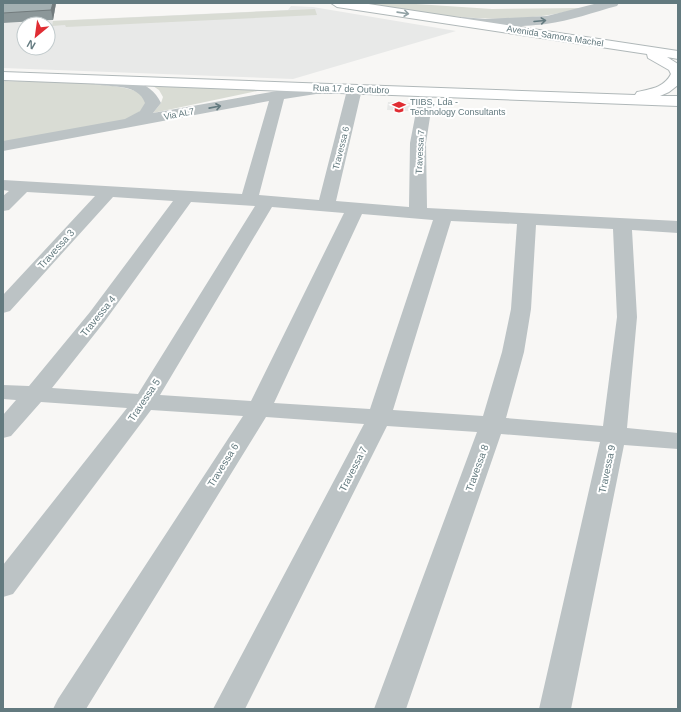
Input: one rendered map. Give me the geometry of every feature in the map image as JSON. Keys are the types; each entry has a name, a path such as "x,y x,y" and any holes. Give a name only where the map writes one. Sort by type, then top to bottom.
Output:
{"main road":[{"name":"Avenida Samora Machel","path":"337,3 678,55"},
{"path":"611,98 651,94 665,89 675,82 678,74 675,68 657,56 617,45"},
{"name":"Rua 17 de Outubro","path":"3,77 678,101"}],"street":[{"name":"Avenida Samora Machel","path":"431,17 484,23 518,23 547,20 613,3"},
{"path":"95,80 128,84 145,91 152,97 153,103 150,109 138,118 122,124"},
{"name":"Via AL7","path":"3,146 277,95 355,89"},
{"name":"Travessa 6","path":"326,207 355,89"},
{"name":"Travessa 7","path":"418,212 418,143 427,91"},
{"name":"Travessa 5","path":"3,586 145,401 258,201 277,95"},
{"path":"3,185 24,185 444,215 678,227"},
{"path":"3,206 24,185"},
{"name":"Travessa 3","path":"3,307 109,191"},
{"name":"Travessa 4","path":"3,430 35,395 123,285 186,197"},
{"name":"Travessa 6","path":"68,709 259,409 355,209"},
{"name":"Travessa 7","path":"229,709 379,419 444,215"},
{"name":"Travessa 8","path":"390,709 492,425 513,352 521,309 527,219"},
{"name":"Travessa 9","path":"555,709 614,436 627,316 622,224"},
{"path":"3,392 259,409 379,419 492,425 678,441"}],"shaded area":[{"path":"366,3 401,3 492,9 582,8 536,17 492,19 449,16 384,8"},
{"path":"291,6 313,7 456,31 293,79 3,68 3,23 16,22 16,56 56,56 56,21 288,10"},
{"path":"315,9 317,15 66,27 65,25 56,26 56,21"},
{"path":"3,81 100,84 120,87 135,91 144,96 146,100 146,107 129,119 3,144"},
{"path":"150,84 267,89 153,113 161,103 163,97 159,90"},
{"name":"TIIBS, Lda - Technology Consultants","path":"388,102 410,103 409,111 387,110"}],"building":[{"path":"3,3 53,3 51,10 3,13"}],"place":[{"name":"TIIBS, Lda - Technology Consultants","path":"399,107"}]}
